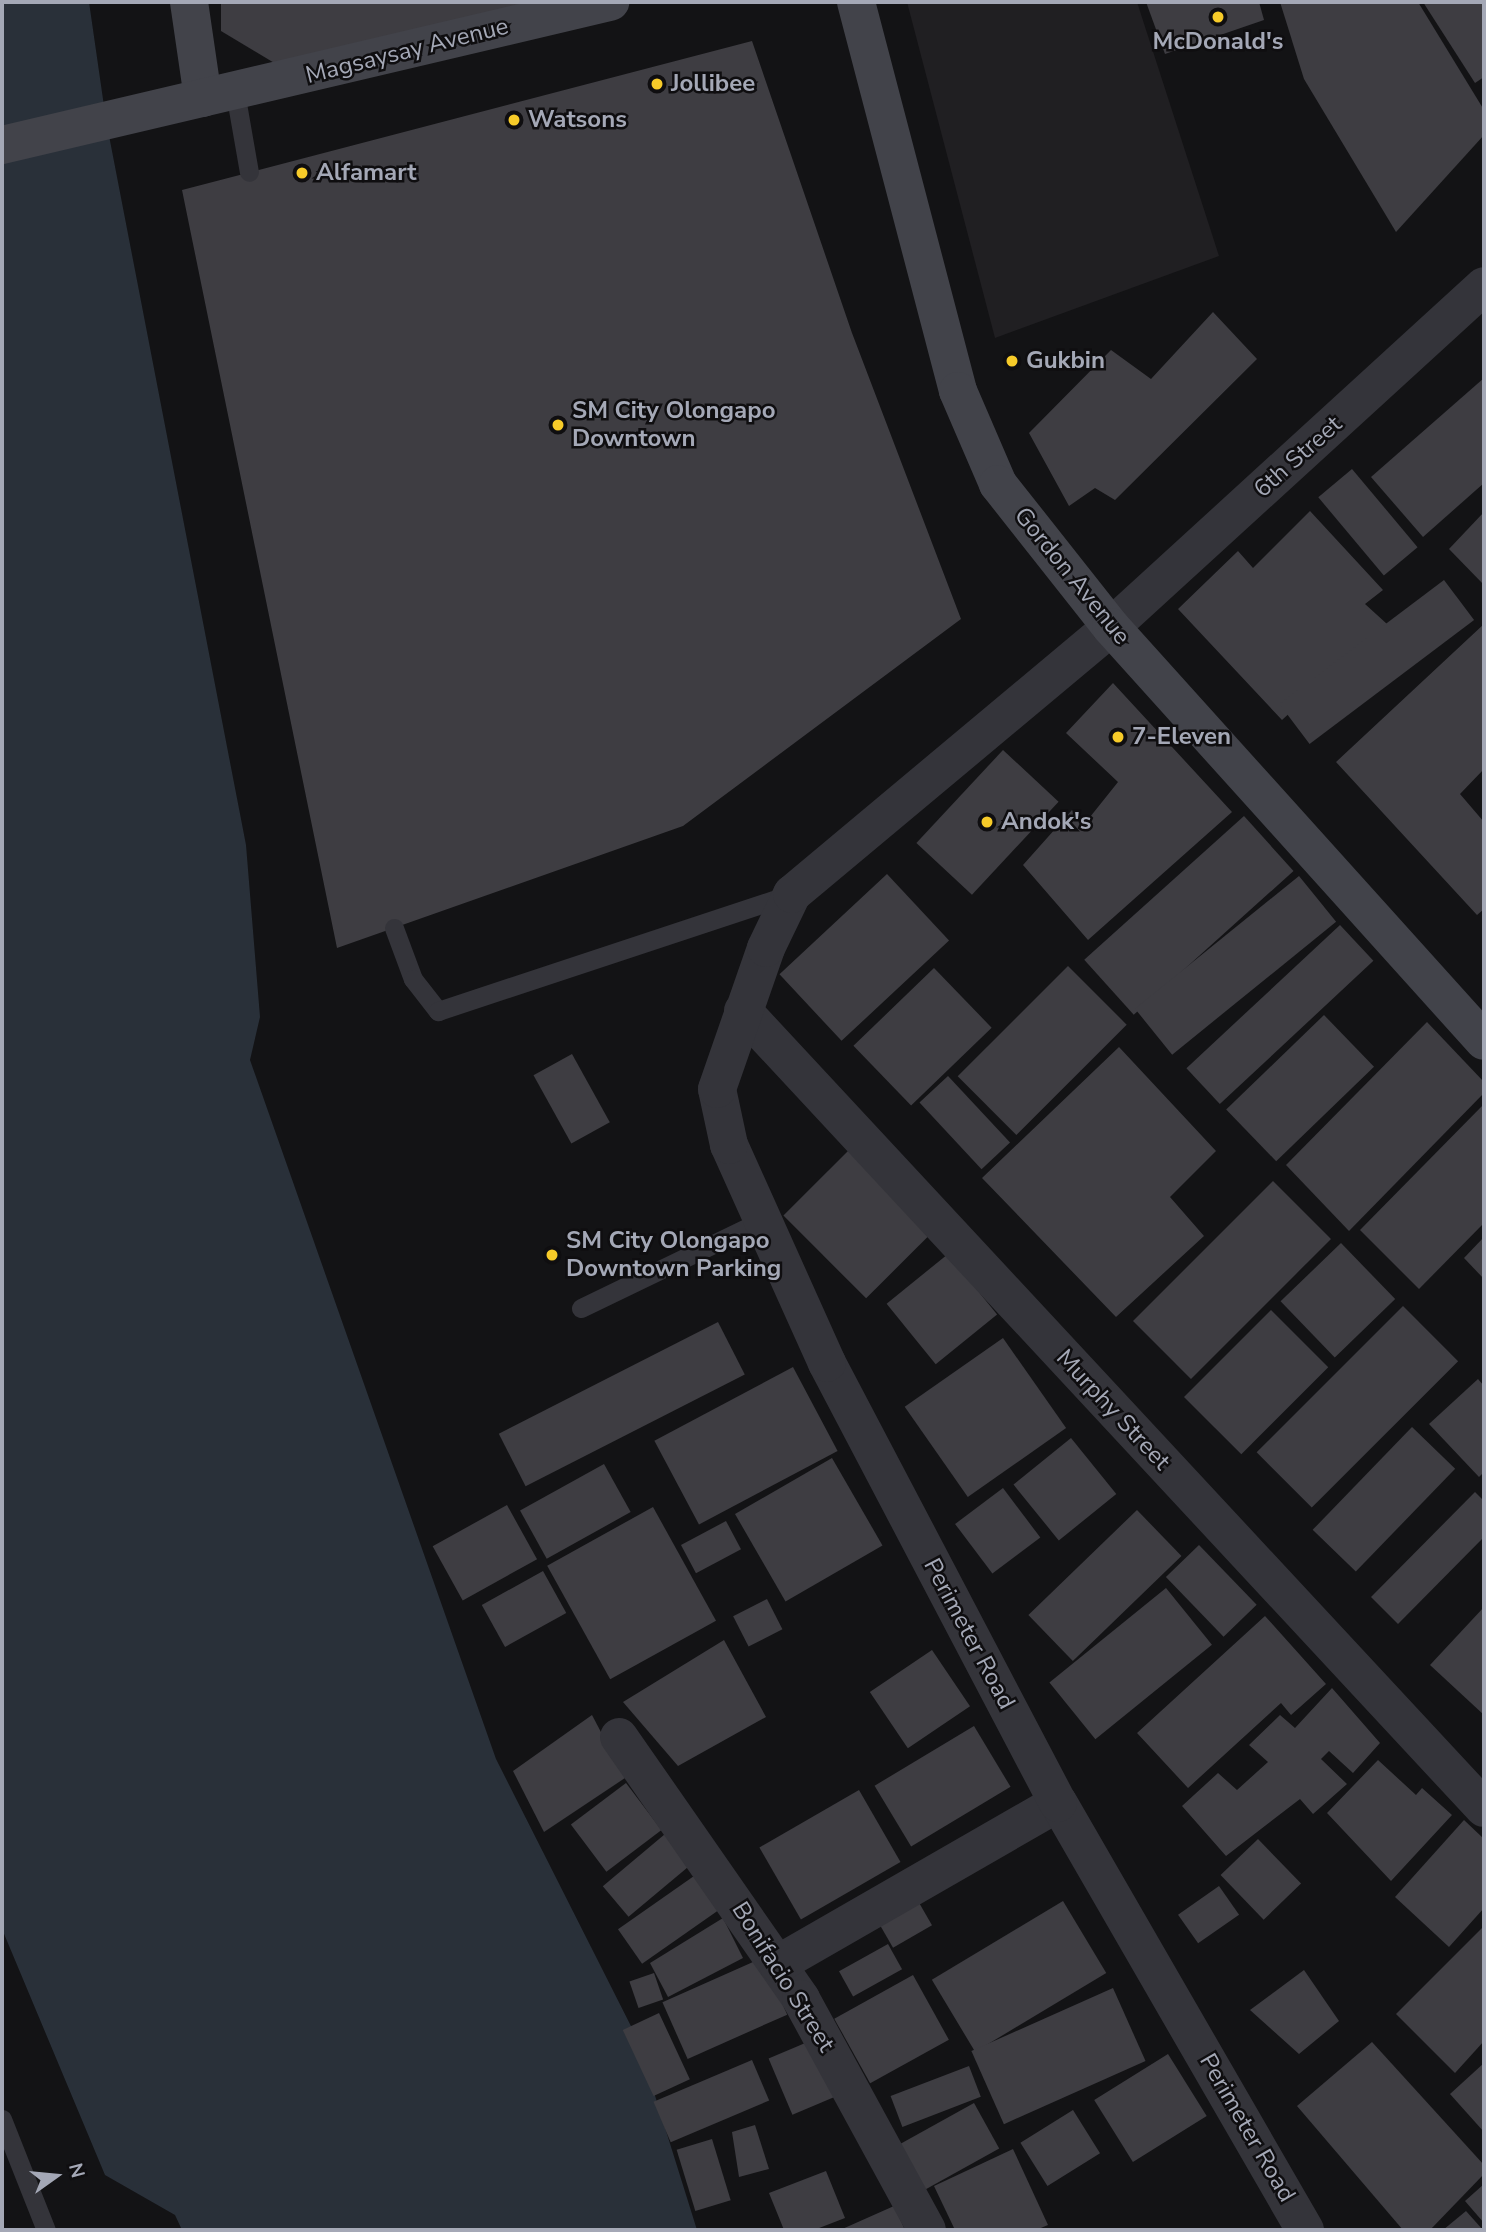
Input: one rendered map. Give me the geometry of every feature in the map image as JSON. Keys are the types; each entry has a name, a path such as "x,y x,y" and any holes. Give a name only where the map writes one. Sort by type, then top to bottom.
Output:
{"main road":[{"path":"188,2 219,95"},
{"name":"Magsaysay Avenue","path":"2,145 610,2"},
{"name":"Gordon Avenue","path":"856,2 958,391 998,484 1111,627 1484,1041"}],"street":[{"name":"6th Street","path":"792,894 1111,627 1484,286"},
{"name":"Perimeter Road","path":"792,894 721,1069 719,1108 729,1145 827,1363 1058,1803 1305,2230"},
{"name":"Murphy Street","path":"743,1011 1484,1808"},
{"name":"Bonifacio Street","path":"619,1737 778,1964 928,2230"},
{"path":"778,1964 1058,1803"}],"lane":[{"path":"219,95 249,172"},
{"path":"394,928 413,979 439,1012 792,894"},
{"path":"581,1308 763,1220"},
{"path":"2,2119 46,2230"}],"shaded area":[{"path":"2,2 89,2 106,120 246,845 260,1017 250,1060 496,1759 637,2038 697,2230 182,2230 175,2215 105,2175 2,1929"},
{"path":"907,2 1137,2 1219,256 995,338"}],"building":[{"path":"221,2 561,2 276,64 221,31"},
{"path":"1146,2 1259,2 1264,20 1165,54"},
{"path":"1280,2 1418,2 1484,110 1484,135 1396,232 1304,79"},
{"path":"1423,2 1484,2 1484,77 1475,83"},
{"name":"SM City Olongapo Downtown","path":"752,41 852,333 961,619 683,826 337,948 182,190"},
{"path":"1213,312 1257,359 1115,500 1095,488 1069,506 1029,433 1111,350 1151,379"},
{"path":"1484,378 1484,483 1423,537 1371,477"},
{"path":"1352,469 1418,547 1384,575 1318,497"},
{"path":"1310,511 1383,590 1365,604 1387,624 1282,720 1178,609 1238,551 1253,568"},
{"path":"1484,512 1484,585 1449,549"},
{"path":"1444,580 1474,620 1310,744 1279,704"},
{"path":"1484,624 1484,769 1460,794 1484,822 1484,909 1477,915 1336,762"},
{"path":"1113,683 1232,812 1088,940 1023,865 1072,810 1086,822 1118,782 1066,733"},
{"name":"Andok's","path":"1003,750 1059,802 972,895 916,843"},
{"path":"1244,816 1294,871 1134,1015 1084,960"},
{"path":"887,874 949,941 842,1041 779,974"},
{"path":"1299,876 1336,922 1172,1055 1135,1009"},
{"path":"1340,925 1373,961 1220,1104 1186,1068"},
{"path":"1068,966 1127,1025 1016,1135 958,1076"},
{"path":"934,968 992,1028 911,1106 853,1046"},
{"path":"1324,1015 1374,1067 1276,1161 1226,1109"},
{"path":"1427,1022 1484,1082 1484,1093 1349,1231 1286,1165"},
{"path":"1119,1047 1216,1151 1170,1197 1204,1236 1116,1317 982,1178"},
{"path":"572,1054 610,1122 571,1144 534,1075"},
{"path":"948,1076 1010,1143 982,1169 919,1103"},
{"path":"1484,1104 1484,1223 1419,1289 1360,1230"},
{"path":"852,1147 935,1230 866,1298 783,1216"},
{"path":"1273,1181 1331,1239 1191,1379 1133,1321"},
{"path":"1484,1237 1484,1279 1464,1258"},
{"path":"1341,1243 1395,1299 1335,1357 1281,1301"},
{"path":"948,1254 997,1315 936,1364 887,1304"},
{"path":"1403,1306 1458,1361 1312,1508 1257,1452"},
{"path":"1271,1310 1328,1367 1241,1454 1184,1397"},
{"path":"718,1322 745,1375 526,1486 499,1434"},
{"path":"1003,1338 1066,1428 968,1497 905,1407"},
{"path":"793,1367 838,1451 699,1525 654,1441"},
{"path":"1478,1379 1484,1386 1484,1472 1479,1477 1429,1424"},
{"path":"1412,1427 1455,1469 1356,1572 1313,1530"},
{"path":"1071,1438 1116,1494 1059,1541 1013,1485"},
{"path":"832,1458 883,1545 786,1601 735,1514"},
{"path":"604,1464 631,1512 547,1559 520,1511"},
{"path":"1003,1488 1040,1538 992,1574 955,1524"},
{"path":"1475,1492 1484,1501 1484,1537 1398,1624 1371,1597"},
{"path":"507,1505 537,1559 463,1600 433,1546"},
{"path":"653,1507 716,1621 610,1679 547,1566"},
{"path":"1137,1510 1181,1556 1073,1661 1028,1615"},
{"path":"726,1521 741,1549 696,1573 681,1545"},
{"path":"1199,1545 1257,1605 1224,1637 1166,1577"},
{"path":"543,1571 566,1613 505,1647 482,1605"},
{"path":"1166,1588 1212,1645 1095,1739 1049,1682"},
{"path":"767,1599 782,1629 749,1647 733,1616"},
{"path":"1484,1607 1484,1715 1430,1665"},
{"path":"1265,1616 1326,1684 1291,1715 1281,1703 1188,1788 1137,1733"},
{"path":"724,1640 766,1717 678,1766 623,1702"},
{"path":"932,1650 970,1706 908,1748 870,1692"},
{"path":"1332,1688 1380,1743 1353,1773 1329,1751 1321,1759 1347,1784 1313,1814 1300,1799 1226,1856 1182,1806 1218,1773 1237,1790 1268,1762 1249,1745 1280,1715 1295,1728"},
{"path":"592,1715 625,1778 544,1832 513,1771"},
{"path":"974,1726 1011,1787 911,1847 875,1786"},
{"path":"1378,1760 1416,1795 1422,1788 1452,1815 1391,1881 1327,1813"},
{"path":"626,1783 662,1830 606,1872 571,1825"},
{"path":"859,1790 900,1862 801,1919 759,1848"},
{"path":"1464,1820 1484,1839 1484,1908 1449,1947 1395,1897"},
{"path":"671,1829 697,1860 629,1917 603,1886"},
{"path":"1258,1839 1301,1884 1264,1920 1221,1875"},
{"path":"704,1869 728,1903 642,1964 618,1929"},
{"path":"1219,1886 1239,1915 1198,1943 1178,1915"},
{"path":"914,1894 932,1925 893,1948 875,1916"},
{"path":"1063,1901 1106,1973 975,2052 932,1980"},
{"path":"723,1918 743,1958 668,1997 650,1963"},
{"path":"1484,1926 1484,2041 1455,2073 1396,2014"},
{"path":"888,1944 902,1969 853,1997 839,1971"},
{"path":"762,1958 787,2015 688,2059 662,2002"},
{"path":"1304,1970 1339,2021 1299,2054 1250,2010"},
{"path":"654,1973 663,1999 639,2008 629,1981"},
{"path":"913,1975 949,2040 870,2083 834,2019"},
{"path":"1113,1988 1146,2061 1004,2124 971,2051"},
{"path":"659,2013 690,2079 654,2096 623,2030"},
{"path":"810,2041 834,2097 792,2115 769,2059"},
{"path":"1372,2042 1484,2165 1484,2174 1430,2230 1403,2230 1297,2106"},
{"path":"1168,2054 1207,2116 1133,2162 1094,2100"},
{"path":"752,2060 769,2101 671,2142 654,2102"},
{"path":"1484,2063 1484,2132 1450,2094"},
{"path":"969,2066 981,2097 902,2127 891,2096"},
{"path":"974,2103 999,2148 924,2190 899,2145"},
{"path":"1073,2110 1100,2153 1047,2186 1020,2143"},
{"path":"755,2125 769,2169 739,2177 732,2132"},
{"path":"712,2139 731,2200 695,2211 677,2150"},
{"path":"1013,2149 1048,2225 1036,2230 955,2230 934,2186"},
{"path":"826,2171 845,2218 814,2230 784,2230 769,2193"},
{"path":"1484,2184 1484,2223 1465,2201"},
{"path":"894,2206 905,2230 840,2230"},
{"path":"1466,2211 1483,2230 1443,2230"}],"place":[{"name":"McDonald's","path":"1218,17"},
{"name":"Jollibee","path":"657,84"},
{"name":"Watsons","path":"514,120"},
{"name":"Alfamart","path":"302,173"},
{"name":"Gukbin","path":"1012,361"},
{"name":"SM City Olongapo Downtown","path":"558,425"},
{"name":"7-Eleven","path":"1118,737"},
{"name":"Andok's","path":"987,822"},
{"name":"SM City Olongapo Downtown Parking","path":"552,1255"}]}
